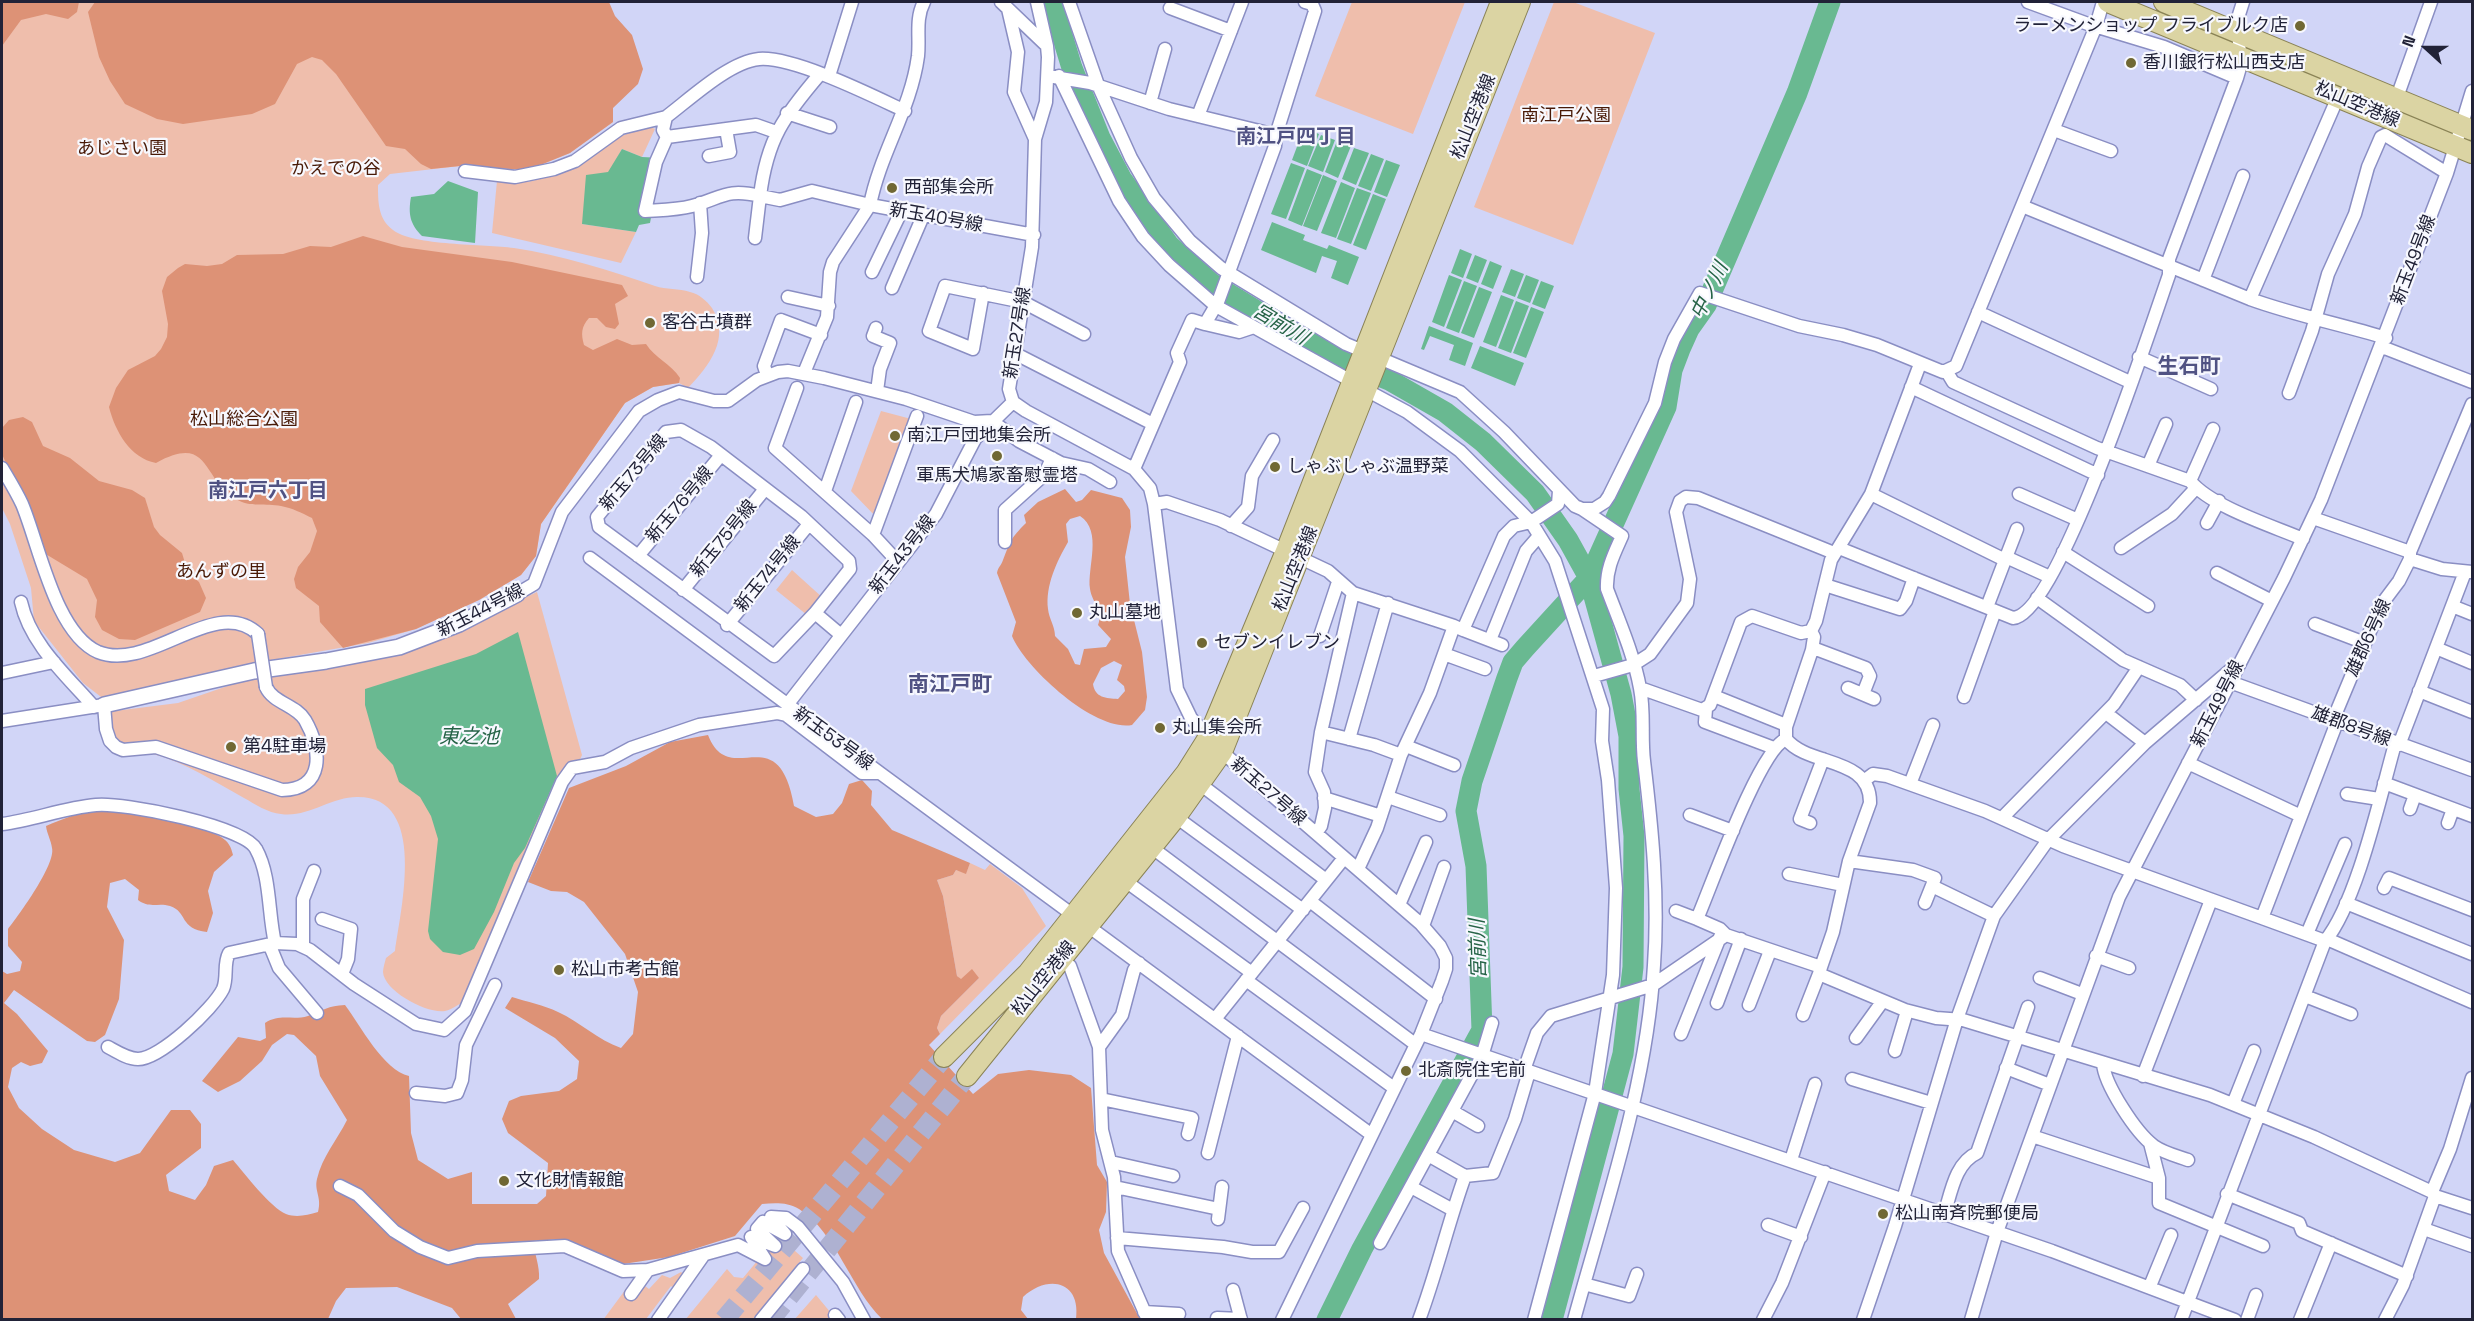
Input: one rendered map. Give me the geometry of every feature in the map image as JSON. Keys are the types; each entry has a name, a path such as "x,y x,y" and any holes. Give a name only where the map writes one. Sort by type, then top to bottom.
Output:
{"main road":[{"name":"松山空港線","path":"967,1076 1061,959 1080,921 1144,842 1176,817 1200,784 1360,384 1501,2"},
{"name":"松山空港線","path":"1370,358 1520,2"},
{"name":"松山空港線","path":"2108,2 2239,54 2337,97 2396,131 2464,149"},
{"name":"松山空港線","path":"2164,2 2468,129"},
{"name":"松山空港線","path":"944,1057 1124,880 1186,773 1215,745"}],"street":[{"path":"755,238 760,196 776,132 787,113 824,75 852,2"},
{"name":"新玉40号線","path":"924,2 919,13 916,66 905,111 881,168 870,205 1034,235"},
{"name":"新玉27号線","path":"1037,2 1054,76 1035,140 1034,235 1009,389 1013,402 1134,469 1150,488 1154,504 1176,689 1191,718 1215,745 1423,926 1440,946 1446,958 1446,969 1436,999 1418,1039 1282,1320"},
{"path":"1069,2 1094,84 1131,158 1154,198 1190,242 1227,277 1370,358 1460,392 1504,432 1558,498 1582,509 1622,536 1611,560 1607,577 1608,589 1630,665 1640,688 1645,724 1643,757 1654,852 1650,986 1629,1105 1574,1320"},
{"path":"1198,116 1242,2"},
{"path":"1205,324 1217,304 1275,146 1276,135 1315,11 1312,4 1305,2"},
{"path":"2028,2 2164,48 2237,78"},
{"path":"1947,372 1956,366 2096,26 2103,2"},
{"path":"1597,675 1630,665 1650,654 1687,603 1690,579 1676,512 1680,501 1686,497 1698,498 2018,618 2037,598 2050,577 2078,520 2107,452 2169,267 2169,260 2237,78 2241,64 2236,21 2244,2"},
{"path":"2396,99 2431,2"},
{"path":"1005,5 1047,46"},
{"path":"1005,5 1018,52 1014,92 1035,140"},
{"path":"1170,8 1231,31"},
{"path":"1150,104 1165,49"},
{"path":"465,171 515,177 554,169 575,161 621,128 666,117 709,84 748,62 759,59 771,60 824,75 905,111"},
{"path":"1054,76 1094,84 1150,104 1276,135"},
{"path":"1054,76 1108,181 1129,216 1162,258 1217,304 1254,327 1360,384 1407,412 1445,439 1476,466 1531,522 1556,561 1568,601 1597,675 1603,709 1602,741 1608,780 1616,888 1613,998 1597,1094 1534,1320"},
{"name":"新玉49号線","path":"1971,1320 1997,1232 2082,994 2131,871 2313,518 2384,342 2447,173 2464,149 2472,91"},
{"path":"2250,299 2337,97"},
{"path":"787,113 830,127"},
{"path":"666,117 663,130 667,137"},
{"path":"667,137 756,125 776,132"},
{"path":"709,156 730,152 726,129"},
{"path":"2054,130 2111,151"},
{"path":"2289,393 2328,274 2358,206 2368,167 2381,137 2396,131 2447,173"},
{"path":"667,137 656,162 645,211 700,203 728,193 780,200 812,191 870,205 833,262 830,272 829,306 821,335 804,373"},
{"path":"2203,280 2243,176"},
{"path":"697,277 702,233 700,203"},
{"path":"2022,206 2250,299 2285,311 2315,317 2384,342 2472,382"},
{"path":"872,272 902,212"},
{"path":"892,288 923,216"},
{"path":"983,293 973,349 929,331 945,286 983,293 1023,302 1084,334"},
{"path":"1582,509 1598,507 1609,496 1655,403 1665,362 1674,339 1703,290 1798,331 1834,328 1920,364 1947,372 1953,382 2107,452 2193,485 2219,501 2303,539"},
{"path":"788,297 829,306"},
{"path":"1978,312 2130,382"},
{"path":"767,375 764,366 781,320 821,335"},
{"path":"1134,469 1180,363 1177,353 1192,320 1239,332 1254,327"},
{"path":"876,328 873,336 890,343 880,369 877,391"},
{"path":"1016,354 1153,424"},
{"path":"2139,357 2211,390"},
{"path":"1803,1015 1833,933 1849,861 1870,803 1870,793 1865,780 1858,774 1795,747 1786,739 1786,725 1813,648 1811,631 1836,551 1871,494 1920,364"},
{"name":"新玉44号線","path":"2,721 99,706 255,670 326,661 399,647 459,624 534,584 556,523 632,418 648,405 682,389 714,401 729,401 767,375 788,371 877,391 975,422 992,421"},
{"path":"1911,387 2098,475"},
{"path":"797,388 775,448 873,535 898,562"},
{"path":"825,491 856,402"},
{"name":"新玉43号線","path":"786,705 936,514 975,439 1013,402"},
{"name":"雄郡6号線","path":"2262,918 2365,644 2381,605 2399,581 2472,404"},
{"path":"873,535 917,416"},
{"path":"992,421 1019,441 1068,465 1088,468 1110,482"},
{"path":"2148,466 2166,424"},
{"path":"2121,548 2172,514 2193,485 2213,429"},
{"name":"新玉73号線","path":"681,430 721,455 839,549 852,565 815,613 774,656 727,625 598,527 597,517 666,432 681,430"},
{"path":"1231,526 1248,507 1252,476 1273,440"},
{"name":"新玉76号線","path":"638,556 721,455"},
{"path":"1005,542 1005,510 1045,474 1052,458"},
{"path":"2,468 22,505 65,617 79,637 98,652 123,655 224,623 247,624 258,634 266,687 271,694 305,718 314,741 317,766 314,776 304,786 282,790 156,747 123,750 110,741 99,706 54,662 29,628 21,603"},
{"name":"新玉75号線","path":"683,590 765,489"},
{"path":"1871,494 2050,577"},
{"path":"2019,494 2078,520"},
{"path":"1358,869 1382,816 1403,751 1430,693 1444,654 1504,536 1514,525 1531,522 1558,498"},
{"path":"2207,523 2219,501"},
{"path":"1154,504 1177,505 1231,526 1328,571 1338,582 1353,592 1502,645"},
{"path":"2181,1320 2326,940 2346,903 2397,744 2452,606 2470,570 2442,569 2313,518"},
{"name":"新玉74号線","path":"727,625 809,524"},
{"path":"1964,697 2017,529"},
{"path":"1490,640 1526,551 1539,536"},
{"path":"2063,552 2148,606"},
{"name":"新玉53号線","path":"590,558 786,705 1372,1135"},
{"path":"2217,573 2272,601"},
{"path":"1826,585 1900,609 1906,601 1914,578"},
{"path":"1320,636 1338,582"},
{"path":"1316,833 1324,817 1324,798 1315,772 1321,732 1353,592"},
{"path":"2037,598 2114,654 2180,686 2196,700"},
{"path":"1349,739 1388,603"},
{"path":"2452,606 2472,614"},
{"path":"815,613 841,635"},
{"path":"1774,748 1705,722 1706,709 1714,696 1741,622 1746,617 1759,618 1801,633 1811,631"},
{"path":"2315,624 2365,644"},
{"path":"1813,648 1866,668 1870,676 1868,697 1848,688"},
{"path":"2436,648 2472,663"},
{"path":"1444,654 1485,669"},
{"path":"2,674 54,662"},
{"path":"1863,1320 1957,1019 1994,916 2048,840 2145,743 2238,664"},
{"path":"2002,818 2096,719 2106,713 2139,667"},
{"name":"雄郡8号線","path":"2230,682 2472,770"},
{"path":"1640,688 1696,709 1706,709"},
{"path":"2420,691 2472,712"},
{"path":"1714,696 1786,725"},
{"path":"108,1047 135,1059 146,1058 161,1051 220,994 227,980 226,960 229,953 272,945 303,946 416,1024 444,1030 465,1011 562,782 572,768 605,762 632,748 699,725 777,713 786,715 862,773 880,773"},
{"path":"2106,713 2145,743"},
{"path":"1910,784 1933,725"},
{"path":"1321,732 1454,765"},
{"path":"1697,920 1753,784 1774,748 1786,739"},
{"path":"1810,823 1800,819 1823,759"},
{"path":"2188,763 2301,816"},
{"path":"1865,780 1876,774 1910,784 2002,818 2048,840 2326,940 2472,1002"},
{"path":"2384,783 2472,816"},
{"path":"1200,784 1326,880"},
{"path":"2347,794 2379,799"},
{"path":"2409,809 2415,795"},
{"path":"1388,797 1440,815"},
{"path":"1324,798 1382,816"},
{"path":"2,824 56,811 98,805 152,810 241,835 256,847 261,864 272,945 279,968 317,1013"},
{"path":"2448,823 2453,809"},
{"path":"1690,815 1733,831"},
{"path":"1176,817 1436,999"},
{"path":"1144,842 1278,941 1418,1039 1462,1048 1791,1160 2150,1286 2235,1320"},
{"path":"1399,905 1426,842"},
{"path":"2307,934 2344,844"},
{"path":"1215,1019 1344,858"},
{"path":"1849,861 1912,870 1935,878 1925,903"},
{"path":"1423,926 1444,867"},
{"path":"303,946 303,899 314,871"},
{"path":"1789,874 1843,885"},
{"path":"2384,888 2389,878 2435,902 2472,910"},
{"path":"1124,880 1394,1088"},
{"path":"1932,886 1994,916"},
{"path":"2143,1076 2211,900"},
{"path":"2346,903 2370,918 2416,931 2465,954"},
{"path":"1676,911 1720,928 1723,936 1681,1034"},
{"path":"322,919 351,929 348,959 342,974"},
{"path":"2411,944 2416,931"},
{"path":"1428,1155 1465,1176 1493,1173 1515,1119 1537,1033 1546,1019 1555,1014 1650,986 1723,936 1741,939 1820,971 1882,1002 1907,1011 1936,1018 1957,1019 2063,1049 2143,1076 2183,1085 2314,1137 2434,1194 2472,1208"},
{"path":"1717,1003 1741,939"},
{"path":"1749,1005 1770,951"},
{"path":"2097,956 2129,968"},
{"path":"1061,959 1070,966 1100,1047 1102,1130 1115,1187 1117,1238 1122,1262 1146,1316 1179,1314"},
{"path":"1100,1047 1122,1015 1134,970 1139,963"},
{"path":"2040,978 2082,994"},
{"path":"416,1093 445,1096 457,1093 462,1080 466,1045 495,986"},
{"path":"2305,996 2351,1014"},
{"path":"1856,1038 1882,1002"},
{"path":"1944,1215 1964,1161 1977,1153 2028,1007"},
{"path":"1895,1051 1907,1011"},
{"path":"1380,1243 1452,1111 1480,1055 1492,1023"},
{"path":"1208,1153 1238,1036"},
{"path":"2233,1104 2254,1051"},
{"path":"2103,1063 2106,1077 2118,1100 2150,1143 2159,1179 2159,1203 2264,1245"},
{"path":"2007,1068 2050,1085"},
{"path":"2385,1320 2407,1276 2424,1229 2472,1077"},
{"path":"1852,1079 1931,1103"},
{"path":"1791,1160 1815,1084"},
{"path":"1101,1099 1192,1118 1188,1134"},
{"path":"1452,1111 1478,1126"},
{"path":"2032,1136 2159,1179"},
{"path":"2150,1143 2188,1160"},
{"path":"1111,1162 1173,1176"},
{"path":"1763,1320 1782,1283 1825,1172"},
{"path":"1419,1320 1465,1176"},
{"path":"340,1186 358,1195 394,1231 448,1258 477,1251 565,1246 623,1271 648,1270 738,1245 765,1259 751,1237 775,1246 757,1229 763,1222 785,1234 771,1217 786,1218 798,1227 843,1282 864,1320"},
{"path":"1115,1187 1219,1214 1222,1187"},
{"path":"1411,1187 1453,1210"},
{"path":"2228,1194 2299,1223 2302,1231 2331,1243 2366,1265 2407,1276"},
{"path":"1117,1238 1223,1247 1252,1252 1279,1252 1303,1208"},
{"path":"1768,1225 1801,1237"},
{"path":"2424,1229 2472,1246"},
{"path":"2150,1286 2171,1235"},
{"path":"2300,1320 2331,1243"},
{"path":"658,1320 703,1256"},
{"path":"761,1320 803,1269"},
{"path":"631,1294 648,1270"},
{"path":"1584,1284 1629,1296 1637,1274"},
{"path":"1217,1318 1241,1319 1233,1290"},
{"path":"2247,1320 2256,1295"}],"green space":[{"name":"松山総合公園","path":"2,2 601,2 613,122 570,153 528,170 460,166 390,174 378,185 382,215 384,221 393,230 416,239 532,251 585,264 659,287 693,293 708,303 717,319 719,330 715,351 710,361 688,388 679,383 653,387 625,403 541,524 536,556 521,575 479,600 416,629 368,643 237,666 105,700 83,683 34,621 31,588 10,524 2,508"},
{"path":"2,2 79,2 77,12 68,19 46,14 21,20 2,46"},
{"path":"95,2 609,2 615,16 632,35 643,69 638,84 613,108 613,122 570,153 528,170 460,166 431,169 421,164 405,149 386,146 336,74 322,60 312,57 297,64 275,104 252,114 183,124 157,119 125,104 110,81 99,57 88,12"},
{"path":"1352,2 1465,2 1413,134 1315,96"},
{"name":"南江戸公園","path":"1554,2 1573,2 1655,33 1573,245 1474,207"},
{"path":"648,126 655,129 642,157 622,149 582,224 636,232 621,263 492,233 497,181 528,182 570,170 608,141"},
{"path":"363,236 402,247 512,262 622,285 628,296 615,304 619,324 615,329 606,327 597,318 589,318 582,331 584,345 593,350 617,339 632,345 646,344 680,378 679,383 653,387 625,403 541,524 536,556 521,575 479,600 416,629 343,648 320,622 319,606 296,588 294,579 298,567 310,552 317,531 312,518 285,507 241,502 216,481 204,462 196,456 187,453 174,455 156,463 139,456 120,434 109,407 116,388 128,370 155,356 167,337 168,324 162,291 167,277 178,268 185,264 207,266 222,264 237,255 283,254 310,246 331,247"},
{"path":"881,411 915,420 879,520 851,491"},
{"path":"23,417 32,422 43,446 70,458 99,481 132,490 145,498 154,527 182,553 188,573 199,582 206,598 200,612 135,640 119,639 102,630 95,617 97,600 87,579 44,553 2,454 2,428 9,420"},
{"path":"1065,489 1076,502 1082,500 1091,490 1122,498 1130,510 1131,527 1125,557 1130,604 1142,652 1147,697 1145,710 1132,725 1099,719 1063,695 1031,664 1012,636 1016,622 997,573 1011,540 1026,523 1024,515 1038,502","holes":["1080,516 1091,531 1090,589 1100,615 1098,625 1111,639 1106,647 1084,649 1080,665 1075,664 1068,649 1055,636 1048,600 1053,574 1068,542 1066,524 1070,519","1114,661 1122,665 1117,680 1124,686 1125,691 1118,699 1099,695 1093,684 1101,668"]},
{"path":"792,570 823,598 807,615 776,590"},
{"path":"537,592 582,755 470,998 445,1011 428,1009 408,1000 391,987 385,979 383,972 386,958 395,951 402,909 405,858 402,834 394,815 379,802 357,797 338,800 300,813 271,812 177,762 148,753 125,754 114,751 99,713 178,703 245,680 411,651"},
{"path":"708,735 717,750 728,757 766,758 777,764 787,779 794,806 816,817 833,814 842,803 849,784 862,780 872,791 871,805 892,830 970,863 966,874 956,870 953,875 937,880 943,896 957,976 961,979 972,969 979,978 941,1016 937,1028 940,1034 929,1045 973,1094 998,1074 1029,1070 1071,1075 1091,1088 1097,1165 1107,1182 1106,1212 1099,1230 1104,1253 1140,1319 1076,1319 1073,1296 1061,1285 1052,1284 1043,1285 1023,1297 1021,1310 1028,1319 882,1319 871,1307 833,1246 812,1219 795,1207 776,1203 762,1204 735,1236 669,1257 623,1264 562,1239 534,1241 539,1279 508,1304 516,1319 461,1319 452,1308 397,1287 346,1288 336,1301 328,1319 2,1319 2,971 7,974 20,971 22,962 8,946 8,929 36,889 52,856 46,826 92,811 125,813 181,823 212,832 226,841 233,855 214,872 208,891 213,913 207,932 192,928 176,909 170,906 142,903 138,900 139,890 125,879 110,883 107,907 124,940 119,999 105,1035 95,1042 87,1041 14,990 4,1003 17,1014 48,1051 42,1063 30,1066 21,1062 12,1068 8,1087 19,1108 42,1129 74,1150 115,1162 140,1153 171,1110 190,1110 201,1124 201,1148 166,1175 169,1191 195,1200 206,1185 214,1166 233,1160 258,1190 286,1214 294,1216 318,1212 316,1183 319,1171 347,1120 320,1076 316,1056 294,1035 287,1034 272,1045 262,1061 240,1081 218,1092 202,1081 238,1037 260,1041 266,1038 265,1023 271,1020 308,1016 330,1007 345,1005 382,1057 391,1066 409,1076 411,1133 418,1160 448,1179 472,1172 472,1204 537,1204 546,1196 548,1163 508,1133 502,1119 509,1101 521,1096 559,1091 577,1079 579,1061 555,1038 505,1008 512,997 547,1007 621,1048 633,1034 638,992 625,954 584,902 567,892 551,891 528,882 569,788 626,766 670,742"},
{"path":"970,863 985,870 990,864 1022,888 1046,926 940,1034 937,1028 941,1016 979,978 961,980 957,976 943,896 937,880 953,875 956,870 966,873"},
{"path":"778,1236 803,1258 753,1319 685,1320 727,1269 734,1277 743,1278"},
{"path":"681,1272 685,1275 675,1289 671,1286 646,1319 603,1320 634,1278 649,1289 662,1275 670,1278"},
{"path":"816,1295 836,1319 794,1320"}],"water":[{"path":"1304,128 1319,134 1307,166 1292,160"},
{"path":"1321,135 1335,140 1323,172 1308,166"},
{"path":"1337,141 1351,146 1338,178 1325,172"},
{"path":"1354,148 1369,153 1356,185 1342,179"},
{"path":"622,149 642,157 662,158 650,223 639,225 636,232 582,224 586,175 608,172"},
{"path":"1371,154 1384,159 1371,191 1358,186"},
{"path":"1386,160 1400,165 1387,197 1374,192"},
{"path":"1291,163 1305,168 1286,219 1271,214"},
{"path":"1307,169 1322,175 1302,226 1288,220"},
{"path":"1323,175 1337,181 1317,231 1303,226"},
{"path":"448,181 478,192 475,243 422,236 412,223 411,197 434,194"},
{"path":"1341,182 1355,188 1336,238 1321,233"},
{"path":"1357,188 1371,193 1351,244 1337,239"},
{"path":"1373,194 1386,199 1366,250 1353,245"},
{"path":"1272,222 1305,235 1303,240 1327,249 1329,245 1359,257 1348,285 1331,278 1337,261 1322,256 1316,273 1261,250"},
{"path":"1460,249 1472,254 1463,278 1451,273"},
{"path":"1475,255 1487,260 1478,283 1466,278"},
{"path":"1490,261 1502,266 1493,289 1481,284"},
{"path":"1511,269 1524,274 1515,297 1502,292"},
{"path":"1449,275 1462,280 1444,327 1432,322"},
{"path":"1526,275 1539,280 1530,303 1517,298"},
{"path":"1464,281 1477,286 1459,333 1446,328"},
{"path":"1541,281 1554,286 1545,309 1532,304"},
{"path":"1479,287 1492,292 1474,338 1461,333"},
{"path":"1501,295 1514,300 1496,347 1483,342"},
{"path":"1516,301 1529,306 1511,353 1498,348"},
{"path":"1531,307 1544,312 1526,358 1513,353"},
{"path":"1429,326 1473,343 1465,366 1449,360 1454,345 1430,336 1424,350 1421,349"},
{"path":"1480,346 1524,363 1515,386 1471,368"},
{"name":"東之池","path":"518,632 557,776 525,848 514,863 494,912 474,949 460,955 443,952 430,939 428,931 438,839 431,816 420,797 399,782 393,765 377,748 365,705 365,689 476,654"}],"waterway":[{"name":"宮前川","path":"1052,2 1072,68 1100,138 1121,178 1169,245 1211,283 1342,361 1389,380 1445,412 1483,442 1535,493 1568,540 1589,578 1621,694 1629,736 1629,789 1634,836 1633,967 1623,1054 1552,1320"},
{"name":"宮前川","path":"1327,1320 1362,1249 1482,1030 1476,866 1466,811 1472,781 1513,662 1589,578 1666,407 1672,370 1680,349 1689,329 1706,305 1797,93 1830,2"}],"tunnel":[{"path":"724,1320 944,1057"},
{"path":"770,1320 967,1076"}],"place":[{"name":"ラーメンショップ フライブルク店","path":"2300,26"},
{"name":"香川銀行松山西支店","path":"2131,63"},
{"name":"西部集会所","path":"892,188"},
{"name":"客谷古墳群","path":"650,323"},
{"name":"南江戸団地集会所","path":"895,436"},
{"name":"軍馬犬鳩家畜慰霊塔","path":"997,456"},
{"name":"しゃぶしゃぶ温野菜","path":"1275,467"},
{"name":"丸山墓地","path":"1077,613"},
{"name":"セブンイレブン","path":"1202,643"},
{"name":"丸山集会所","path":"1160,728"},
{"name":"第4駐車場","path":"231,747"},
{"name":"松山市考古館","path":"559,970"},
{"name":"北斎院住宅前","path":"1406,1071"},
{"name":"文化財情報館","path":"504,1181"},
{"name":"松山南斉院郵便局","path":"1883,1214"}],"district":[{"name":"南江戸四丁目","path":"1296,138"},
{"name":"生石町","path":"2189,367"},
{"name":"南江戸六丁目","path":"268,492"},
{"name":"南江戸町","path":"950,685"}],"park label":[{"name":"あじさい園","path":"122,149"},
{"name":"かえでの谷","path":"336,169"},
{"name":"あんずの里","path":"221,572"}],"water label":[{"name":"中ノ川","path":"1710,291"}]}
